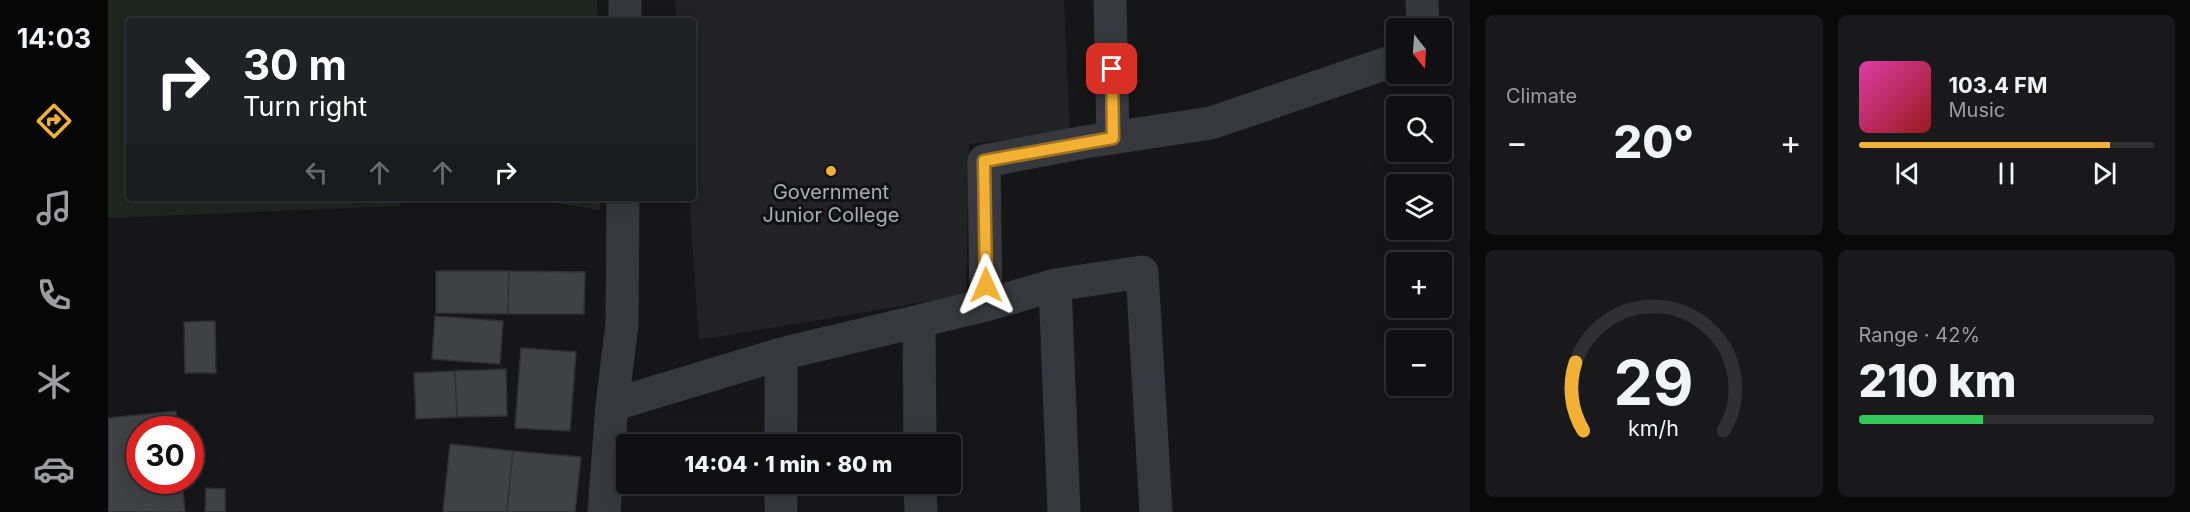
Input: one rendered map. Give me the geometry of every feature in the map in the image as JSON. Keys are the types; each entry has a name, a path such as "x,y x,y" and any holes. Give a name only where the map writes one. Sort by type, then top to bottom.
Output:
{"street":[{"path":"625,18 626,0"},
{"path":"1110,0 1113,138"},
{"path":"1422,0 1423,18"},
{"path":"986,305 984,161 1211,123 1386,63"},
{"path":"604,512 612,405 622,324 623,201"},
{"path":"612,405 781,354 919,322 1055,285 1142,272 1156,512"},
{"path":"1055,285 1064,512"},
{"path":"919,322 920,434"},
{"path":"781,354 781,434"},
{"path":"781,494 781,512"},
{"path":"920,494 921,512"}],"shaded area":[{"path":"108,0 597,0 598,18 126,18 126,201 401,201 400,206 108,218"},
{"name":"Government Junior College","path":"675,0 1064,0 1070,132 969,144 966,295 699,340 689,201 696,201 696,18 676,18"},
{"path":"544,201 600,201 600,210"}],"building":[{"path":"436,271 509,271 508,314 436,313"},
{"path":"509,271 585,272 584,314 508,314"},
{"path":"435,316 503,321 500,364 432,359"},
{"path":"215,321 216,373 185,373 184,322"},
{"path":"521,348 576,352 570,431 515,428"},
{"path":"506,369 507,416 457,417 455,371"},
{"path":"455,371 457,417 416,419 414,373"},
{"path":"176,411 177,416 127,416"},
{"path":"126,416 126,494 183,494 185,512 108,512 108,418"},
{"path":"450,444 513,451 507,512 443,512"},
{"path":"513,451 581,457 575,512 507,512"},
{"path":"206,488 225,489 225,512 205,512"}],"place":[{"name":"Government Junior College","path":"831,171"}],"route":[{"path":"986,285 984,161 1113,138 1112,69"}]}
